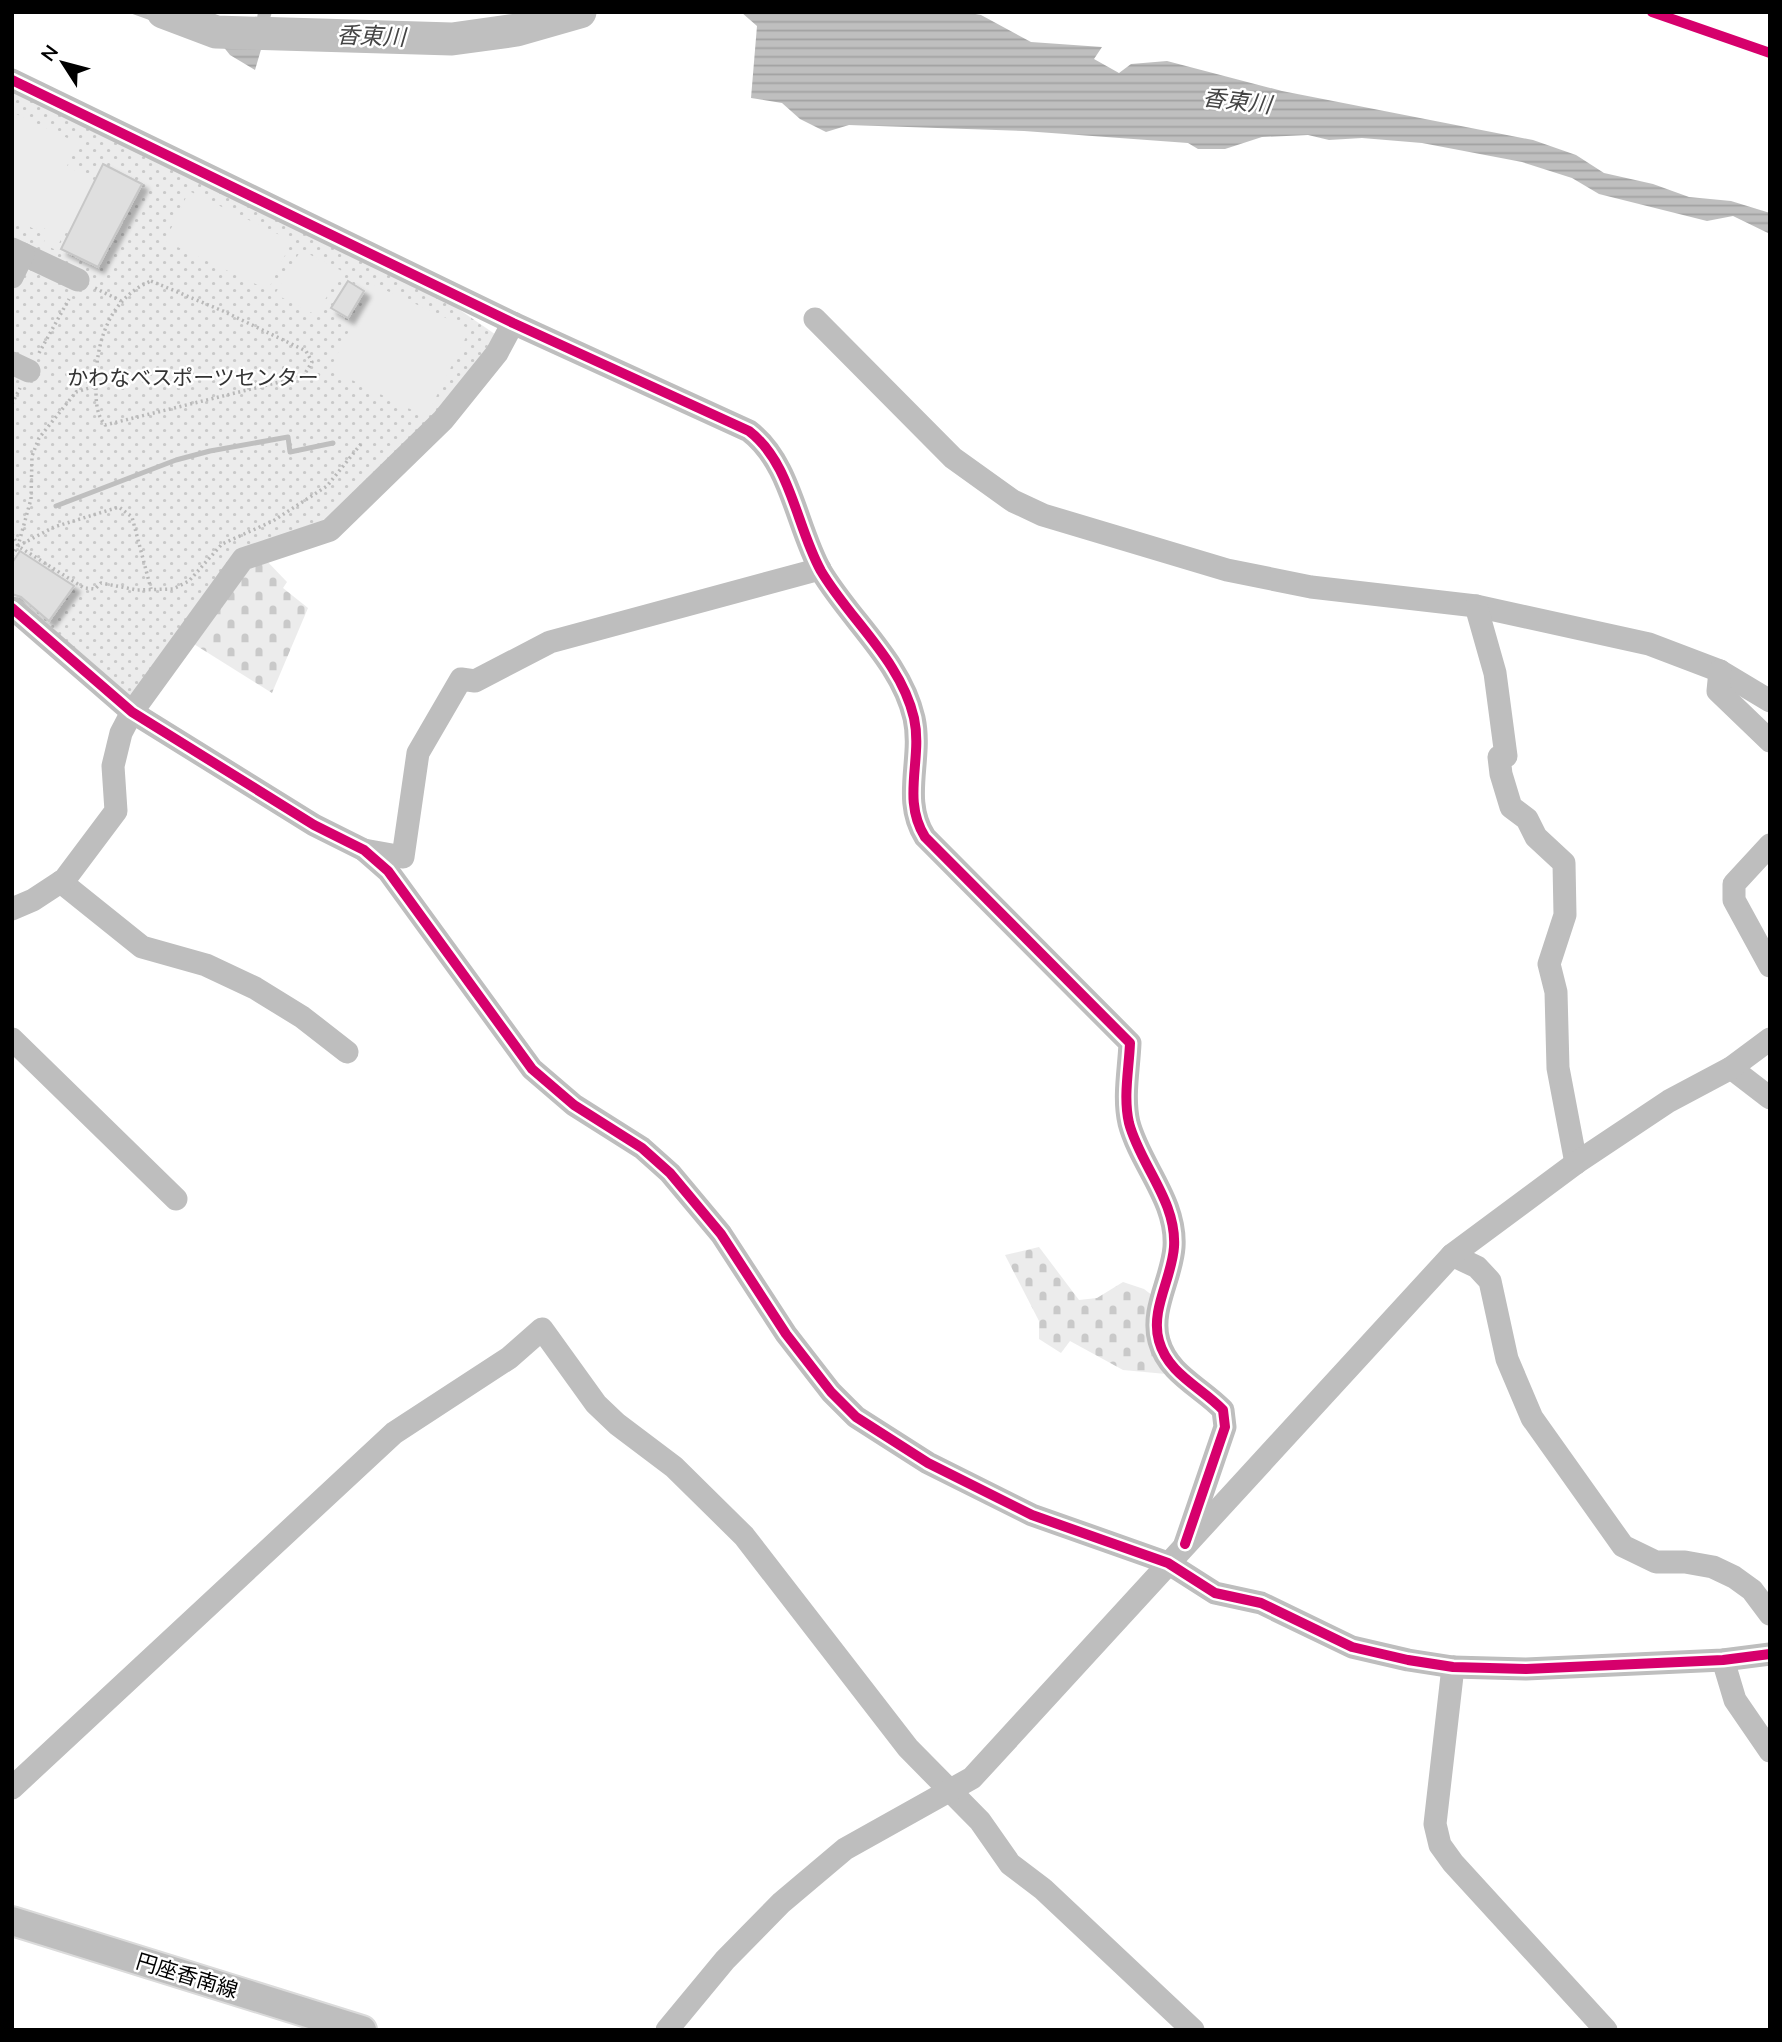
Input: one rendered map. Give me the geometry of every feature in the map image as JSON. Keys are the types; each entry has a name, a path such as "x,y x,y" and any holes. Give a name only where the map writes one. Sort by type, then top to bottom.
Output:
{"main road":[{"name":"円座香南線","path":"12,1921 362,2030"}],"street":[{"path":"12,80 513,323 749,431 763,442 775,460 820,569 902,682 917,737 912,801 915,821 925,836 1130,1043 1126,1097 1129,1121 1173,1226 1174,1248 1158,1317 1159,1340 1175,1371 1223,1410 1225,1427 1185,1544"},
{"path":"12,277 18,251 78,280"},
{"path":"815,319 953,457 1013,501 1043,515 1227,570 1311,587 1476,606 1649,643 1720,671 1770,701"},
{"path":"12,909 33,900 61,882 116,811 113,766 121,733 132,712 243,559 330,530 443,420 497,353 513,323"},
{"path":"364,850 403,857 418,753 461,679 475,681 550,642 820,569"},
{"path":"1476,606 1495,673 1506,756 1499,757 1501,774 1511,807 1527,819 1536,836 1564,863 1565,915 1549,964 1556,992 1558,1068 1576,1163"},
{"path":"12,608 132,712 314,825 364,850 388,871 532,1069 574,1105 642,1148 694,1198 721,1234 786,1335 856,1418 886,1439 973,1488 1032,1515 1168,1563 1215,1593 1261,1603 1352,1647 1453,1667 1527,1669 1723,1660 1770,1654"},
{"path":"1720,671 1718,691 1770,741"},
{"path":"1770,845 1734,884 1734,900 1770,966"},
{"path":"61,882 142,947 206,965 255,988 302,1017 347,1052"},
{"path":"12,1039 176,1199"},
{"path":"667,2030 725,1960 780,1903 845,1849 972,1778 1451,1255 1576,1163 1669,1101 1731,1068 1770,1039"},
{"path":"1731,1068 1770,1098"},
{"path":"1451,1255 1477,1267 1490,1281 1507,1359 1532,1418 1623,1546 1656,1562 1704,1566 1734,1577 1752,1590 1770,1614"},
{"path":"12,1788 394,1433 509,1359 542,1329 596,1404 617,1424 674,1467 744,1536 908,1748 980,1821 1010,1864 1044,1889 1193,2030"},
{"path":"1723,1660 1735,1700 1770,1751"},
{"path":"1453,1667 1435,1824 1440,1844 1452,1863 1606,2030"}],"path":[{"path":"12,404 21,367 78,280 121,301"},
{"path":"151,281 223,311 306,351 312,362 304,375 296,378 105,425 99,415 96,386 98,344 121,301 135,288 151,281"},
{"path":"12,555 18,546 31,499 32,456 39,438 76,392 96,386"},
{"path":"12,534 18,546 84,588 95,589 101,583 173,589 189,581 222,544 262,527 311,498 339,475 361,444"},
{"path":"18,546 54,527 119,507 132,517 151,589"}],"green space":[{"name":"かわなべスポーツセンター","path":"12,90 441,297 505,341 331,524 240,552 132,701 12,598"},
{"path":"12,112 78,143 67,166 95,181 70,232 65,231 56,250 43,244 49,231 38,225 36,230 12,218"},
{"path":"189,191 292,241 268,290 165,241"},
{"path":"301,250 342,271 316,315 275,294"},
{"path":"372,284 470,329 426,417 330,369"},
{"path":"263,557 287,582 283,588 308,608 272,693 189,641 245,564"},
{"path":"1039,1247 1079,1300 1097,1298 1123,1282 1144,1289 1157,1299 1166,1374 1123,1370 1070,1341 1061,1353 1039,1339 1039,1321 1005,1255"}],"water":[{"path":"127,12 203,12 218,21 243,26 257,18 258,12 272,12 255,70 230,55 214,35 194,36"},
{"path":"741,12 964,12 981,15 1031,42 1102,47 1094,59 1119,73 1131,64 1167,61 1282,91 1533,140 1576,155 1604,173 1653,184 1689,197 1731,201 1770,213 1770,234 1733,216 1707,221 1599,194 1572,178 1522,162 1422,143 1362,138 1329,140 1308,135 1262,137 1225,149 1198,149 1188,143 1024,131 849,125 826,132 800,119 782,103 751,98 757,26"}],"building":[{"path":"103,164 142,184 98,267 61,249"},
{"path":"348,281 364,291 348,318 331,308"},
{"path":"20,551 74,586 49,621 21,597 12,594 12,563"}],"waterway":[{"name":"香東川","path":"163,12 216,32 452,39 517,30 580,12"},
{"path":"56,506 176,460 210,451 288,437 290,452 333,443"}],"cycle path":[{"path":"1652,12 1770,53"},
{"path":"12,80 513,323 749,431 763,444 784,477 821,571 887,659 907,697 916,733 914,808 925,837 1130,1043 1126,1093 1129,1123 1164,1199 1173,1230 1172,1259 1157,1318 1159,1341 1163,1352 1177,1371 1223,1410 1225,1427 1185,1544"},
{"path":"12,608 132,712 314,825 364,850 388,871 532,1069 574,1105 642,1148 670,1173 721,1234 786,1334 831,1392 856,1417 928,1463 1032,1515 1168,1563 1215,1593 1261,1603 1352,1647 1408,1660 1453,1667 1526,1669 1723,1660 1770,1654"}]}
